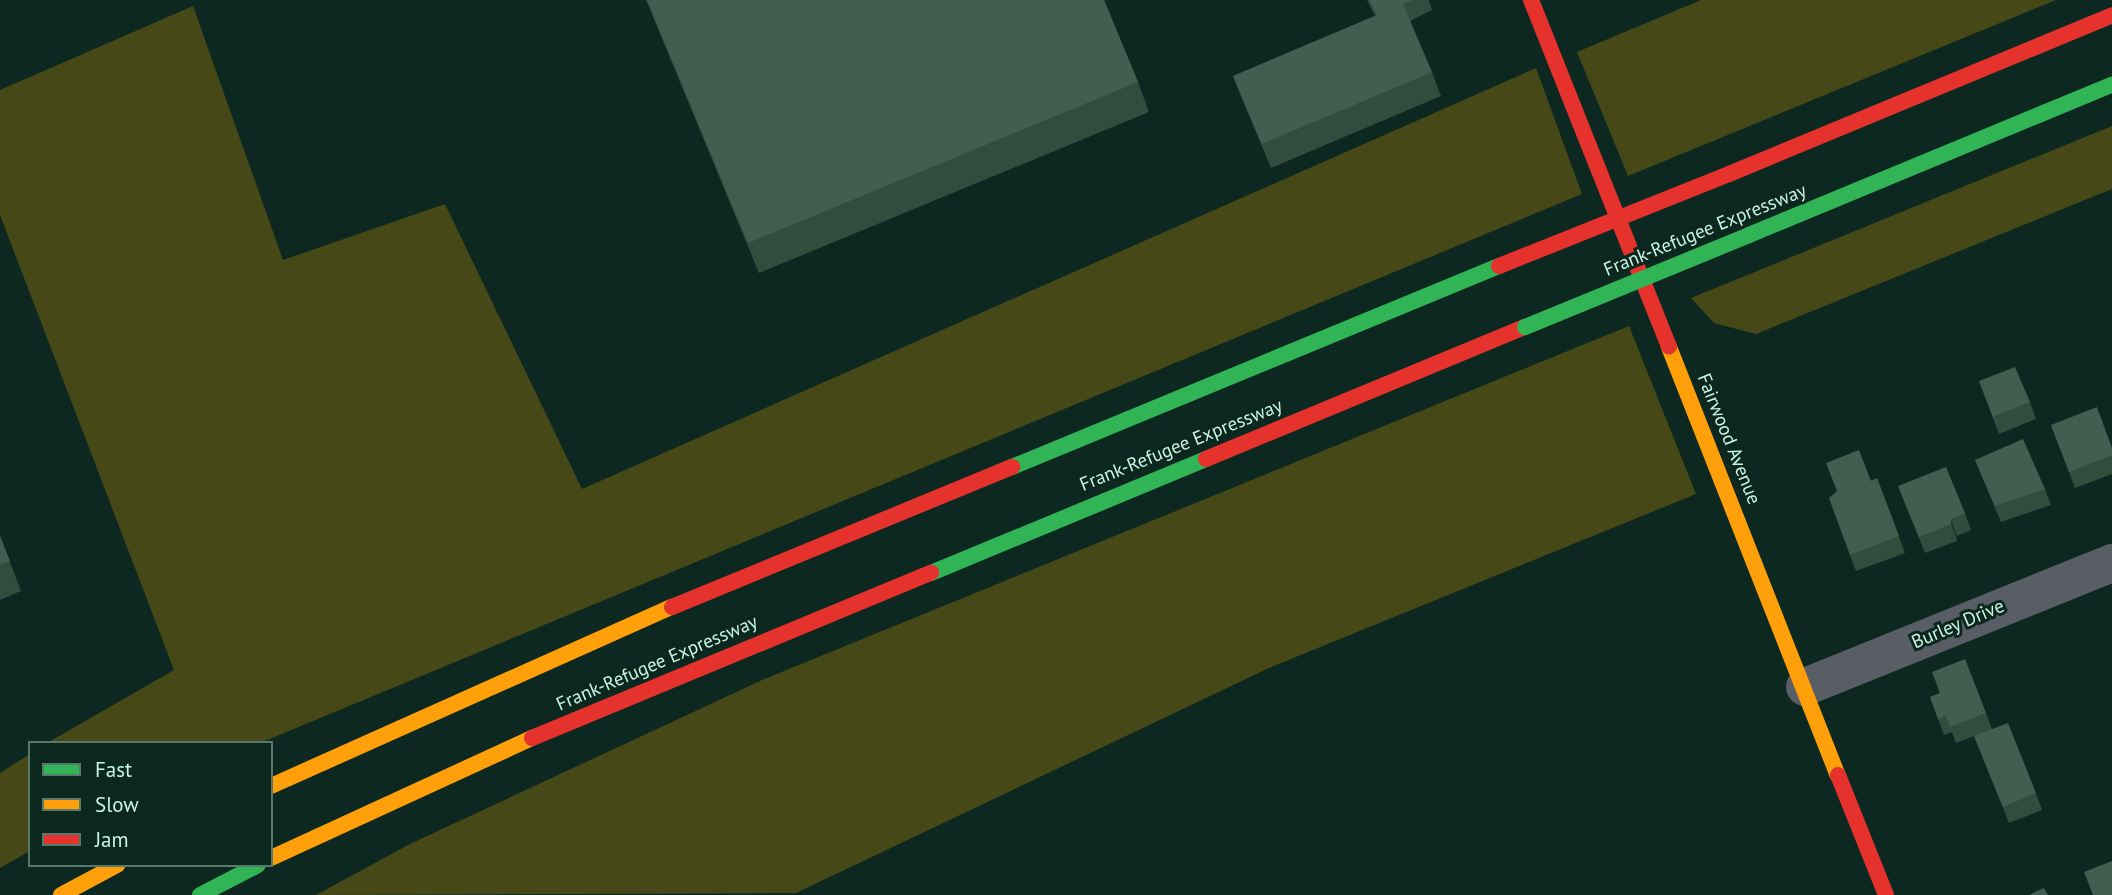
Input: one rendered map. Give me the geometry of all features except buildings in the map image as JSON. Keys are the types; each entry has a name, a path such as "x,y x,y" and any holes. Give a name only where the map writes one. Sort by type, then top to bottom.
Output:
{"main road":[{"name":"Fairwood Avenue","path":"1531,0 1886,895"},
{"path":"273,785 655,614 2112,15"},
{"name":"Frank-Refugee Expressway","path":"273,857 474,762 2112,85"},
{"path":"61,895 113,867"},
{"path":"200,895 254,867"}],"street":[{"name":"Burley Drive","path":"1805,687 2112,563"}],"green space":[{"path":"1701,0 2056,0 1628,176 1577,52"},
{"path":"193,6 283,260 445,204 582,489 1536,68 1582,194 265,741 50,741 174,670 0,215 0,90"},
{"path":"2112,126 2112,189 1756,334 1714,323 1691,298"},
{"path":"1629,326 1696,494 1269,668 796,893 316,895 410,844 762,680"},
{"path":"28,755 28,852 0,868 0,773"}],"traffic: fast":[{"path":"1749,235 2112,85"},
{"path":"1525,327 1749,235"},
{"path":"1012,467 1499,266"},
{"path":"931,573 1206,459"},
{"path":"200,895 254,867"}],"traffic: slow":[{"path":"1669,347 1838,775"},
{"path":"273,785 672,607"},
{"path":"273,857 532,738"},
{"path":"61,895 113,867"}],"traffic: jam":[{"path":"1531,0 1669,347"},
{"path":"1729,174 2112,15"},
{"path":"1499,266 1729,174"},
{"path":"1206,459 1525,327"},
{"path":"672,607 1012,467"},
{"path":"532,738 931,573"},
{"path":"1838,775 1886,895"}]}
